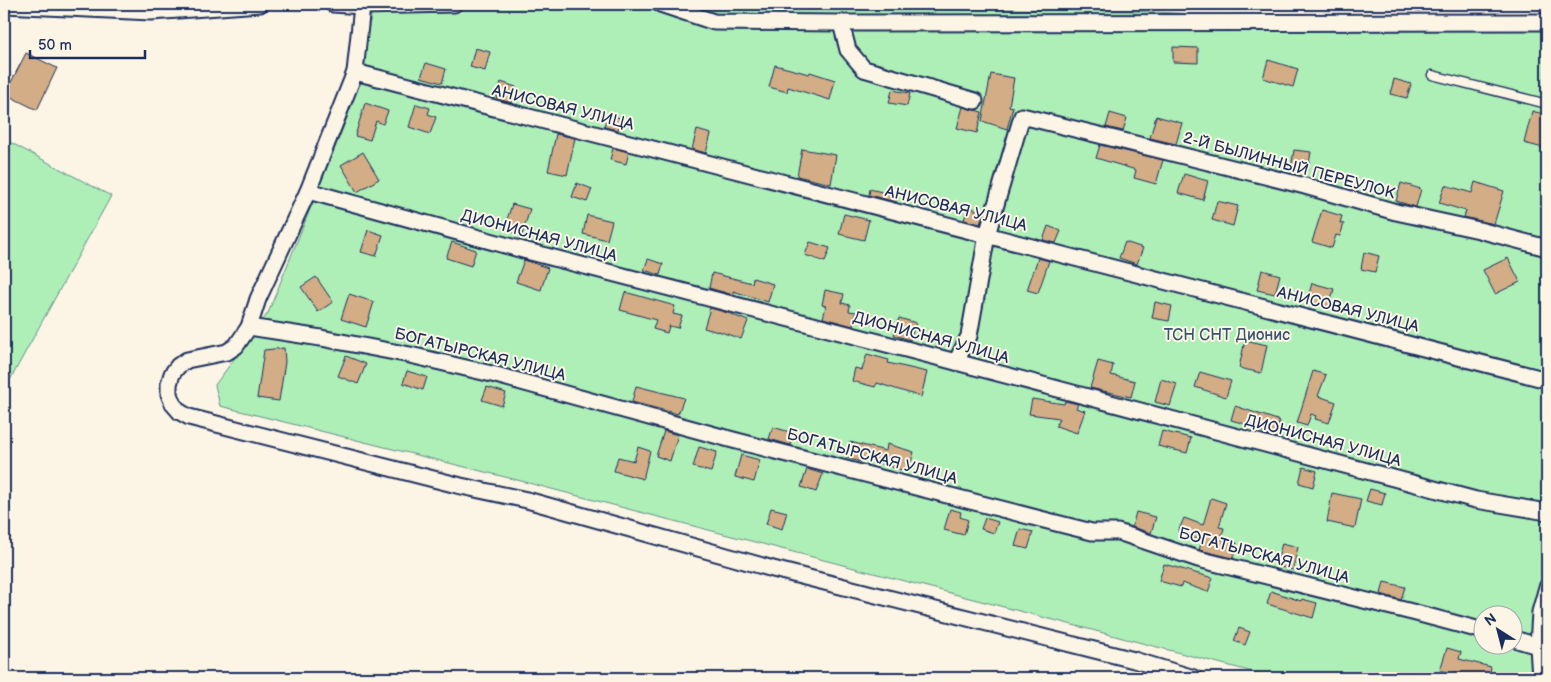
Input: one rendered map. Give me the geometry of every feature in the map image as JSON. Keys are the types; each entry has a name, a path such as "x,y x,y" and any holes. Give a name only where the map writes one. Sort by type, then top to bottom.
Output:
{"street":[{"path":"4,5 151,12 260,4"},
{"path":"332,4 362,6 454,4"},
{"path":"660,4 714,22 1547,22"},
{"path":"362,6 355,72 308,191 258,299 249,327 236,346 227,352 187,360 178,366 172,374 169,394 173,404 180,412 189,417 461,486 527,500 773,570 1134,660 1194,678"},
{"path":"841,23 848,50 864,69 975,101"},
{"name":"АНИСОВАЯ УЛИЦА","path":"355,72 1547,380"},
{"name":"2-Й БЫЛИННЫЙ ПЕРЕУЛОК","path":"987,235 1022,116 1286,181 1396,212 1479,230 1547,248"},
{"name":"ДИОНИСНАЯ УЛИЦА","path":"308,191 523,250 956,362 1476,500 1547,512"},
{"path":"956,362 969,336 987,235"},
{"name":"БОГАТЫРСКАЯ УЛИЦА","path":"249,327 321,338 496,374 733,440 1092,532 1118,532 1198,559 1416,612 1474,628"},
{"path":"1540,678 1538,646 1540,612 1547,587"},
{"path":"1524,642 1538,646"}],"lane":[{"path":"1432,75 1547,104"}],"green space":[{"name":"ТСН СНТ Дионис","path":"371,4 682,4 1132,11 1547,30 1547,627 1533,678 1276,678 517,480 220,406 215,385 268,313 347,118 371,17"},
{"path":"4,139 111,196 4,391"}],"building":[{"path":"1173,47 1198,48 1198,63 1173,62"},
{"path":"475,48 490,52 485,71 470,67"},
{"path":"26,53 57,68 37,110 5,94"},
{"path":"1268,60 1298,69 1293,87 1263,78"},
{"path":"426,63 446,69 442,83 421,77"},
{"path":"775,65 809,74 810,72 835,80 830,100 788,87 787,92 769,87"},
{"path":"991,74 1014,78 1009,106 1013,107 1007,129 982,121"},
{"path":"1394,79 1411,84 1407,98 1390,94"},
{"path":"501,82 516,87 512,103 496,99"},
{"path":"892,90 910,93 907,106 889,103"},
{"path":"365,103 388,111 383,124 376,121 370,140 355,136"},
{"path":"416,104 430,108 428,114 436,117 430,134 409,127"},
{"path":"963,107 982,112 977,133 957,128"},
{"path":"1532,111 1547,115 1547,149 1524,143"},
{"path":"1110,113 1127,118 1123,131 1106,127"},
{"path":"607,115 621,118 618,130 604,127"},
{"path":"1156,116 1182,123 1176,144 1150,138"},
{"path":"697,130 711,134 706,153 692,149"},
{"path":"556,134 575,138 567,175 548,171"},
{"path":"1100,145 1163,160 1156,184 1134,178 1136,170 1096,158"},
{"path":"613,148 629,152 626,164 610,160"},
{"path":"802,149 836,155 831,184 797,176"},
{"path":"1294,150 1311,152 1308,170 1291,168"},
{"path":"363,152 379,179 357,192 341,165"},
{"path":"1184,174 1208,181 1203,200 1178,193"},
{"path":"1475,182 1504,191 1494,224 1464,217 1466,211 1439,203 1445,185 1472,193"},
{"path":"577,183 592,189 587,202 572,197"},
{"path":"1401,183 1421,189 1416,207 1396,201"},
{"path":"870,189 898,196 896,202 869,195"},
{"path":"1217,201 1238,206 1233,226 1212,220"},
{"path":"512,204 530,209 522,235 504,229"},
{"path":"968,207 984,212 980,224 964,220"},
{"path":"1322,210 1342,216 1340,223 1344,224 1340,236 1336,235 1332,248 1312,242"},
{"path":"844,214 869,220 864,240 839,234"},
{"path":"587,215 612,221 607,240 583,234"},
{"path":"1048,226 1061,231 1056,243 1043,240"},
{"path":"368,230 383,235 376,256 361,252"},
{"path":"452,242 476,250 471,266 446,258"},
{"path":"810,242 830,248 825,262 805,255"},
{"path":"1125,242 1143,248 1137,264 1119,258"},
{"path":"1364,252 1379,256 1375,272 1361,269"},
{"path":"1038,258 1049,261 1038,293 1027,290"},
{"path":"1508,258 1520,282 1495,294 1483,270"},
{"path":"648,259 663,264 660,275 644,270"},
{"path":"524,260 548,268 541,290 516,282"},
{"path":"1262,270 1280,275 1275,294 1257,290"},
{"path":"712,273 752,283 753,278 773,284 768,302 733,291 733,295 709,288"},
{"path":"316,277 333,302 318,312 301,287"},
{"path":"1312,283 1334,289 1329,307 1307,301"},
{"path":"825,290 844,294 842,303 850,305 849,311 856,312 853,326 823,318 826,306 822,305"},
{"path":"625,292 675,306 673,314 682,316 678,328 669,326 667,333 653,329 656,320 620,310"},
{"path":"349,294 374,302 366,327 341,319"},
{"path":"1155,302 1172,306 1169,321 1152,318"},
{"path":"710,308 748,321 741,339 704,328"},
{"path":"899,318 916,323 910,340 894,335"},
{"path":"1245,340 1267,345 1261,373 1239,368"},
{"path":"284,348 285,362 279,401 257,398 264,350"},
{"path":"867,354 889,360 888,363 927,372 921,397 877,383 875,387 852,381 855,368 862,370"},
{"path":"346,356 366,364 358,384 338,376"},
{"path":"1098,361 1113,365 1111,375 1135,381 1131,397 1090,388"},
{"path":"407,371 427,377 423,390 403,383"},
{"path":"1313,371 1326,375 1318,396 1336,402 1329,423 1315,419 1316,416 1311,414 1307,426 1297,423"},
{"path":"1200,372 1231,381 1226,397 1195,387"},
{"path":"1161,379 1177,384 1170,406 1155,402"},
{"path":"636,386 684,398 678,414 632,402"},
{"path":"487,387 506,393 502,406 482,400"},
{"path":"1032,399 1064,404 1065,401 1078,404 1076,408 1085,411 1077,433 1056,426 1059,418 1029,414"},
{"path":"1235,406 1280,421 1274,436 1255,429 1256,427 1231,420"},
{"path":"773,427 793,433 790,445 769,439"},
{"path":"664,431 678,435 670,461 656,456"},
{"path":"1162,431 1191,438 1187,453 1158,446"},
{"path":"850,442 886,451 887,444 914,452 908,472 862,458 861,462 846,458"},
{"path":"638,447 650,451 643,479 614,471 618,457 634,461"},
{"path":"699,447 717,452 711,472 693,467"},
{"path":"741,455 760,460 754,482 735,477"},
{"path":"1303,467 1317,471 1313,487 1299,483"},
{"path":"807,469 823,474 816,492 801,487"},
{"path":"1370,489 1385,493 1382,505 1366,501"},
{"path":"1332,493 1361,499 1355,528 1327,522"},
{"path":"1211,498 1226,503 1219,527 1224,528 1221,539 1237,543 1233,558 1199,550 1202,541 1178,532 1184,518 1203,525"},
{"path":"771,508 787,512 782,529 766,524"},
{"path":"950,509 961,512 960,517 968,520 964,535 944,530"},
{"path":"1136,512 1156,517 1151,533 1132,527"},
{"path":"985,518 998,522 994,533 981,529"},
{"path":"1020,529 1033,532 1028,549 1015,546"},
{"path":"1282,543 1298,547 1293,570 1276,566"},
{"path":"1164,564 1213,578 1208,592 1182,583 1181,587 1159,581"},
{"path":"1384,582 1405,587 1401,600 1381,594"},
{"path":"1271,591 1301,601 1302,599 1317,603 1313,618 1267,604"},
{"path":"1239,628 1250,632 1245,645 1234,641"},
{"path":"1447,648 1461,652 1459,659 1491,667 1489,678 1480,678 1455,672 1454,674 1440,670"}]}
